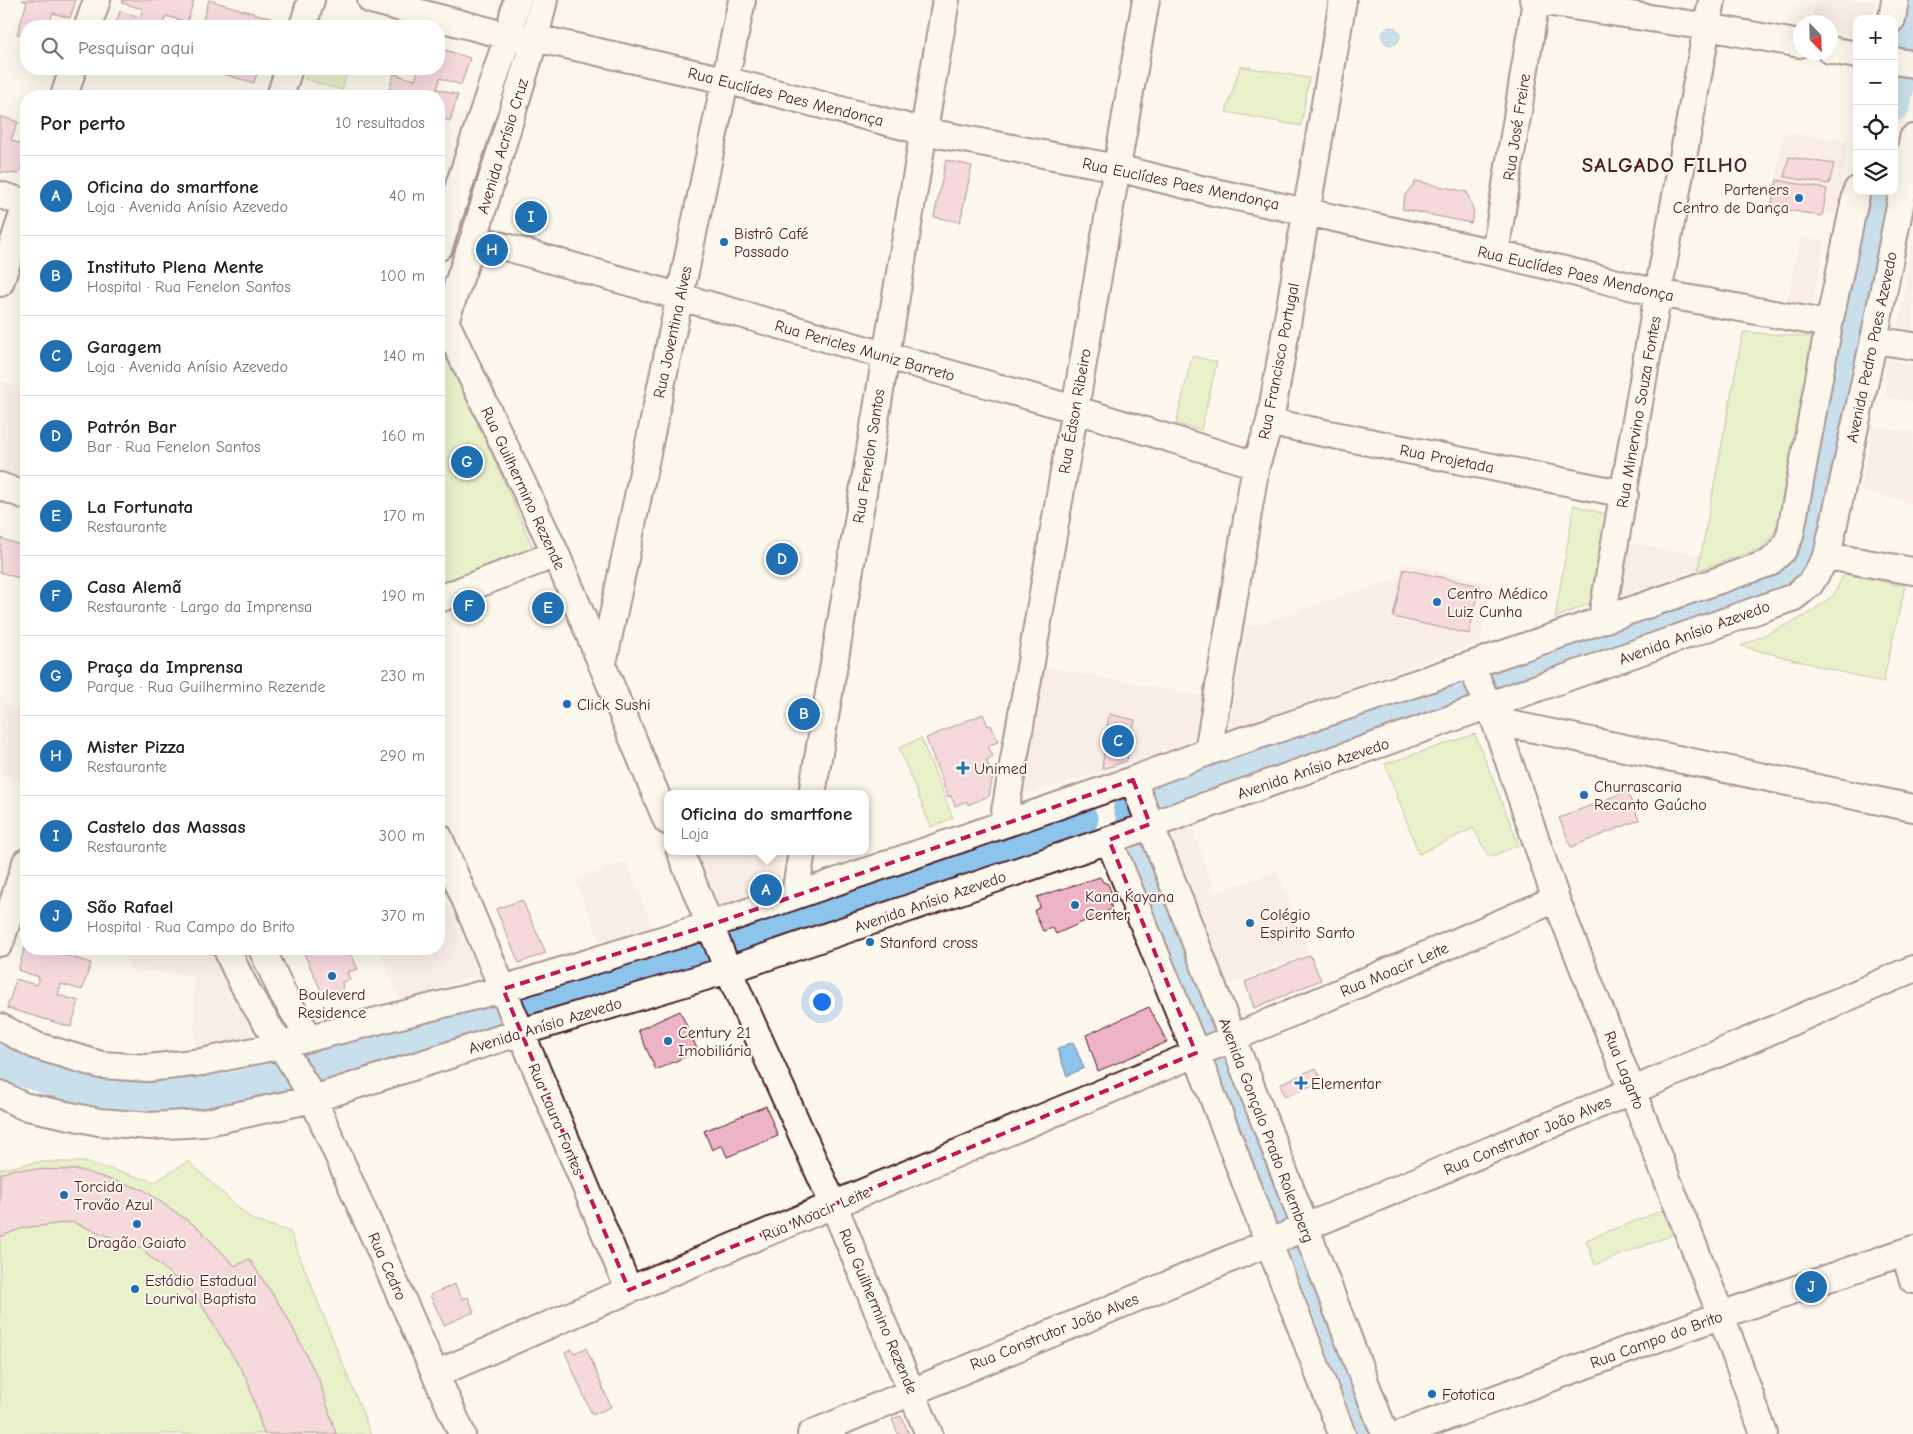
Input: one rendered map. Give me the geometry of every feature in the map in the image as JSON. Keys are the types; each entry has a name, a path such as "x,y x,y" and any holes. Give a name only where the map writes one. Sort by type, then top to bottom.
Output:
{"street":[{"path":"90,20 97,0"},
{"path":"304,20 311,0"},
{"name":"Rua Euclídes Paes Mendonça","path":"371,0 508,36 535,38 725,80 922,131 1117,168 1205,190 1495,253 1658,293 1829,324"},
{"name":"Avenida Acrísio Cruz","path":"445,229 508,36 517,0"},
{"name":"Avenida Acrísio Cruz","path":"445,321 474,238 535,38 544,0"},
{"name":"Rua Joventina Alves","path":"603,663 742,0"},
{"name":"Rua Fenelon Santos","path":"813,790 922,131 946,0"},
{"name":"Rua Édson Ribeiro","path":"1003,823 1146,0"},
{"name":"Rua Francisco Portugal","path":"1208,752 1256,465 1270,422 1343,0"},
{"path":"1535,0 1708,27 1793,43"},
{"name":"Rua José Freire","path":"1495,253 1535,0"},
{"name":"Rua Minervino Souza Fontes","path":"1602,618 1625,494 1658,293 1712,0"},
{"path":"1893,15 1895,0"},
{"path":"1838,51 1853,54"},
{"path":"66,90 71,75"},
{"path":"282,90 287,75"},
{"name":"Avenida Pedro Paes Azevedo","path":"1827,556 1874,340 1913,138"},
{"path":"0,195 20,202"},
{"path":"1829,324 1856,195"},
{"path":"0,283 20,222"},
{"name":"Rua Pericles Muniz Barreto","path":"474,238 1074,409 1256,465"},
{"name":"Avenida Anísio Azevedo","path":"0,1094 23,1106 99,1122 150,1126 203,1123 310,1093 712,931 795,895 1133,780 1208,752 1482,693 1602,618 1769,562 1783,550 1790,536 1829,324"},
{"name":"Rua Guilhermino Rezende","path":"445,336 556,554 603,663 664,814"},
{"path":"1874,340 1913,346"},
{"name":"Rua Projetada","path":"1270,422 1625,494"},
{"path":"0,486 20,494"},
{"path":"445,597 556,554"},
{"path":"1827,556 1913,571"},
{"name":"Avenida Anísio Azevedo","path":"0,1027 37,1046 101,1065 148,1068 285,1050 309,1037 398,1007 512,1011 726,968 1109,840 1482,693 1794,597 1810,584 1827,556"},
{"path":"1482,693 1913,808"},
{"name":"Rua Lagarto","path":"1482,693 1556,899 1634,1090 1721,1315 1764,1434"},
{"name":"Avenida Gonçalo Prado Rolemberg","path":"1133,780 1150,824 1213,1046 1288,1235 1342,1434"},
{"name":"Avenida Gonçalo Prado Rolemberg","path":"1109,840 1213,1046 1288,1235 1385,1434"},
{"name":"Rua Laura Fontes","path":"445,851 629,1290"},
{"path":"682,855 712,931"},
{"path":"795,895 801,855"},
{"path":"0,943 20,881"},
{"name":"Rua Moacir Leite","path":"436,1374 629,1290 834,1206 1556,899"},
{"name":"Rua Guilhermino Rezende","path":"712,931 726,968 834,1206 929,1434"},
{"path":"230,955 254,1006 285,1050"},
{"path":"265,955 284,994 309,1037"},
{"name":"Rua Construtor João Alves","path":"810,1434 1634,1090 1913,968"},
{"name":"Rua Cedro","path":"285,1050 310,1093 462,1434"},
{"path":"1908,1251 1913,1280"},
{"name":"Rua Campo do Brito","path":"1400,1434 1721,1315 1908,1251"}],"highlighted area":[{"path":"1133,780 1150,824 1109,840 1196,1053 629,1290 503,989 710,925"}],"shaded area":[{"path":"1815,0 1876,0 1873,15 1853,15 1853,36 1838,33 1838,15 1812,15"},
{"path":"1783,133 1849,140 1835,214 1771,207"},
{"path":"1800,237 1825,240 1813,306 1787,304"},
{"path":"1913,243 1913,332 1898,329"},
{"path":"1886,359 1913,364 1913,402 1885,397"},
{"path":"0,380 20,387 20,479 0,472"},
{"path":"1873,426 1913,432 1913,504 1860,491"},
{"path":"1628,543 1701,555 1698,570 1621,597"},
{"path":"1404,563 1492,584 1481,642 1228,731 1246,628 1395,579"},
{"path":"1036,665 1204,696 1199,744 1018,796"},
{"path":"0,702 20,709 20,782 0,774"},
{"name":"Colégio Espirito Santo","path":"1191,823 1215,893 1278,871 1309,953 1228,985 1173,851 1175,831"},
{"path":"696,855 783,855 777,889 718,913"},
{"path":"626,861 654,929 600,942 575,880"},
{"path":"450,906 479,974 401,1002 381,955 445,955 445,908"},
{"path":"124,955 220,955 254,1037 195,1049 193,975 131,970"}],"green space":[{"path":"1240,66 1309,78 1301,126 1226,112"},
{"path":"306,75 346,75 342,90 305,79"},
{"path":"1743,332 1813,337 1781,516 1773,534 1762,548 1698,570"},
{"path":"449,356 534,550 445,584 445,363"},
{"path":"1192,356 1217,362 1201,430 1176,424"},
{"path":"1574,505 1609,515 1591,603 1555,618"},
{"path":"1844,574 1905,586 1883,683 1741,646 1805,616 1834,595"},
{"path":"1475,734 1519,845 1489,857 1473,828 1419,854 1385,764"},
{"path":"921,738 953,818 931,827 899,748"},
{"name":"Estádio Estadual Lourival Baptista","path":"188,1161 251,1219 290,1232 371,1434 0,1434 0,1169 39,1162 86,1162 155,1182"},
{"path":"1663,1210 1672,1235 1595,1265 1586,1240"}],"water":[{"path":"1391,27 1399,32 1400,36 1395,44 1391,45 1383,40 1382,36 1387,28"},
{"path":"1073,1042 1084,1068 1067,1076 1057,1049"}],"building":[{"path":"22,0 76,0 70,18 53,13 50,20 21,20 27,2"},
{"path":"123,0 194,0 188,20 166,16 164,20 117,20 120,11 140,17 143,9 122,3"},
{"path":"209,0 273,19 273,20 203,20"},
{"path":"20,24 20,35 17,34"},
{"path":"445,50 470,58 461,85 440,78 437,89 440,90 389,90 394,75 415,80 417,75 445,75"},
{"path":"227,75 256,75 254,83"},
{"path":"445,91 458,95 450,121 445,120"},
{"path":"0,116 18,122 11,140 20,144 20,171 19,174 0,172"},
{"path":"1789,157 1834,164 1829,184 1784,177"},
{"path":"946,160 972,166 960,222 934,217"},
{"name":"Parteners Centro de Dança","path":"1777,180 1827,189 1822,216 1771,207"},
{"path":"1416,181 1467,192 1474,212 1471,223 1402,209 1405,195"},
{"path":"0,538 20,545 20,572 18,578 0,572"},
{"name":"Centro Médico Luiz Cunha","path":"1404,569 1480,586 1469,634 1393,617"},
{"name":"Unimed","path":"983,714 988,726 991,725 998,742 988,746 993,757 986,760 993,776 989,796 968,805 967,801 955,806 951,796 948,797 926,738"},
{"path":"1109,714 1135,720 1127,761 1102,769"},
{"path":"1627,791 1639,820 1571,847 1559,818"},
{"name":"Kana Kayana Center","path":"1100,877 1103,882 1108,884 1115,902 1110,903 1112,909 1056,934 1053,928 1043,931 1034,911 1040,907 1037,897"},
{"path":"522,900 546,953 519,963 496,909"},
{"path":"23,955 64,955 91,963 82,990 61,984 58,995 79,1001 71,1027 7,1008 16,979 36,985 39,977 18,970"},
{"name":"Bouleverd Residence","path":"305,955 352,956 358,969 347,972 350,980 342,982 343,990 324,997"},
{"path":"1310,955 1321,980 1254,1008 1245,982"},
{"path":"1149,1007 1167,1042 1098,1071 1086,1035"},
{"name":"Century 21 Imobiliária","path":"680,1011 698,1051 656,1070 638,1030"},
{"name":"Elementar","path":"1316,1068 1322,1081 1285,1097 1280,1084"},
{"path":"766,1106 778,1136 727,1157 722,1145 712,1150 704,1131"},
{"path":"14,1169 80,1170 144,1190 198,1228 235,1266 249,1259 285,1313 320,1382 336,1434 264,1434 247,1379 196,1296 141,1249 72,1222 23,1228 0,1237 0,1174"},
{"path":"455,1284 462,1299 468,1297 474,1312 444,1325 430,1295"},
{"path":"586,1348 611,1407 592,1415 565,1352 572,1349 574,1353"},
{"path":"901,1416 909,1434 898,1434 892,1419"}],"waterway":[{"path":"1898,84 1913,9"},
{"path":"1158,795 1767,583 1785,576 1795,569 1805,553 1876,195"},
{"path":"1123,808 1127,820"},
{"path":"0,1062 73,1086 151,1097 236,1089 565,996 826,912 1081,820"},
{"path":"1140,853 1309,1276 1369,1434"}],"place":[{"name":"Parteners Centro de Dança","path":"1799,198"},
{"name":"Castelo das Massas","path":"531,217"},
{"name":"Bistrô Café Passado","path":"724,242"},
{"name":"Mister Pizza","path":"492,250"},
{"name":"Praça da Imprensa","path":"467,462"},
{"name":"Patrón Bar","path":"782,559"},
{"name":"Centro Médico Luiz Cunha","path":"1437,602"},
{"name":"Casa Alemã","path":"469,606"},
{"name":"La Fortunata","path":"548,608"},
{"name":"Click Sushi","path":"567,704"},
{"name":"Instituto Plena Mente","path":"804,714"},
{"name":"Garagem","path":"1118,741"},
{"name":"Unimed","path":"963,768"},
{"name":"Churrascaria Recanto Gaúcho","path":"1584,795"},
{"name":"Oficina do smartfone","path":"766,890"},
{"name":"Kana Kayana Center","path":"1075,905"},
{"name":"Colégio Espirito Santo","path":"1250,923"},
{"name":"Stanford cross","path":"870,942"},
{"name":"Bouleverd Residence","path":"332,976"},
{"name":"Century 21 Imobiliária","path":"668,1041"},
{"name":"Elementar","path":"1301,1083"},
{"name":"Torcida Trovão Azul","path":"64,1195"},
{"name":"Dragão Gaiato","path":"137,1224"},
{"name":"São Rafael","path":"1811,1287"},
{"name":"Estádio Estadual Lourival Baptista","path":"135,1289"},
{"name":"Fototica","path":"1432,1394"}],"district":[{"name":"SALGADO FILHO","path":"1665,165"}]}
